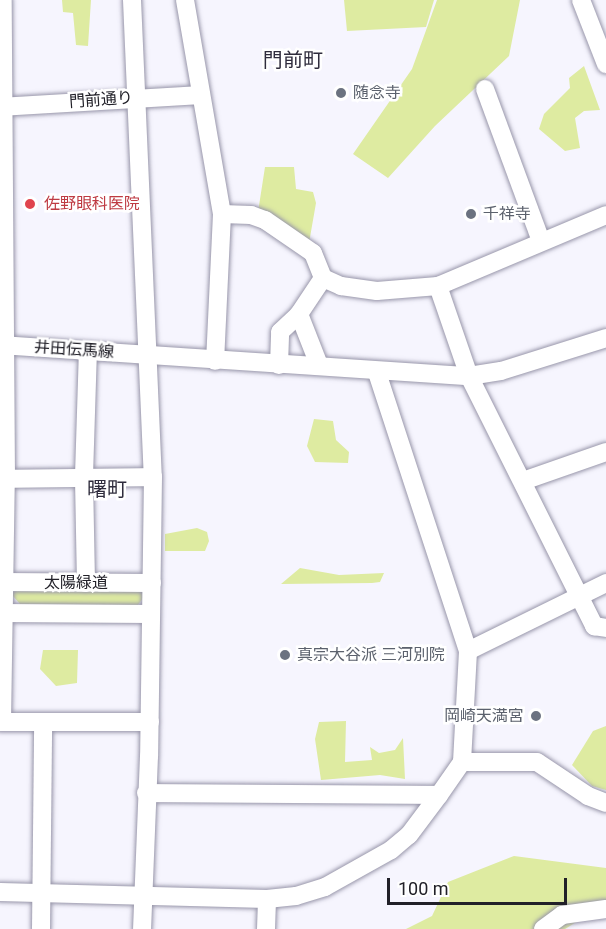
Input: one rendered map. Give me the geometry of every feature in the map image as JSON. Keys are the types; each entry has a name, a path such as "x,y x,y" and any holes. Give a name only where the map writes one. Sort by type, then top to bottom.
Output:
{"street":[{"path":"132,0 153,477 150,722 142,929"},
{"path":"185,0 222,214 215,361"},
{"path":"581,0 606,64"},
{"path":"2,6 1,722 150,722"},
{"path":"484,89 541,241"},
{"name":"門前通り","path":"2,107 201,95"},
{"path":"222,214 251,215 288,232 313,253 323,278 341,286 377,291 438,286 606,215"},
{"path":"279,365 280,332 299,314 323,278"},
{"path":"438,286 469,376 594,626 606,628"},
{"path":"299,314 319,365"},
{"path":"469,376 501,371 606,338"},
{"name":"井田伝馬線","path":"3,345 215,361 319,365 377,373 469,376"},
{"path":"86,583 84,476 88,351"},
{"path":"0,892 267,899 296,896 325,886 391,850 409,835 439,795 462,762 468,651 377,373"},
{"path":"523,481 606,452"},
{"path":"3,479 84,476 153,477"},
{"name":"太陽緑道","path":"2,582 152,583"},
{"path":"468,651 606,583"},
{"name":"太陽緑道","path":"2,614 152,614"},
{"path":"41,929 43,722"},
{"path":"462,762 537,762 588,796 606,803"},
{"path":"146,793 439,795"},
{"path":"266,929 267,899"},
{"path":"543,929 561,915 606,909"}],"green space":[{"path":"62,0 91,0 88,46 76,45 73,13 63,12"},
{"path":"344,0 434,0 426,27 347,31"},
{"path":"437,0 520,0 509,56 435,126 388,178 353,154 412,69"},
{"path":"584,66 600,110 584,111 575,118 580,148 565,151 539,129 544,114 570,88 569,78"},
{"path":"265,167 294,167 296,189 313,192 316,203 309,243 258,212"},
{"path":"314,419 333,421 336,440 349,452 348,463 315,462 307,446"},
{"path":"197,528 207,532 209,541 205,551 165,551 165,534"},
{"path":"300,568 339,575 384,573 380,582 372,583 281,584"},
{"path":"14,590 143,590 144,597 137,606 20,604 12,595"},
{"path":"43,650 78,650 77,683 56,686 40,669"},
{"path":"346,721 345,762 372,760 370,747 379,753 395,750 403,738 405,779 380,775 321,780 315,739 319,722"},
{"path":"606,726 606,790 592,786 572,765 593,731"},
{"path":"514,856 606,868 606,916 578,921 565,929 406,929 432,916 448,882"}],"place":[{"name":"随念寺","path":"341,93"},
{"name":"佐野眼科医院","path":"30,204"},
{"name":"千祥寺","path":"471,214"},
{"name":"真宗大谷派 三河別院","path":"285,655"},
{"name":"岡崎天満宮","path":"536,716"}],"district":[{"name":"門前町","path":"293,60"},
{"name":"曙町","path":"107,489"}]}
